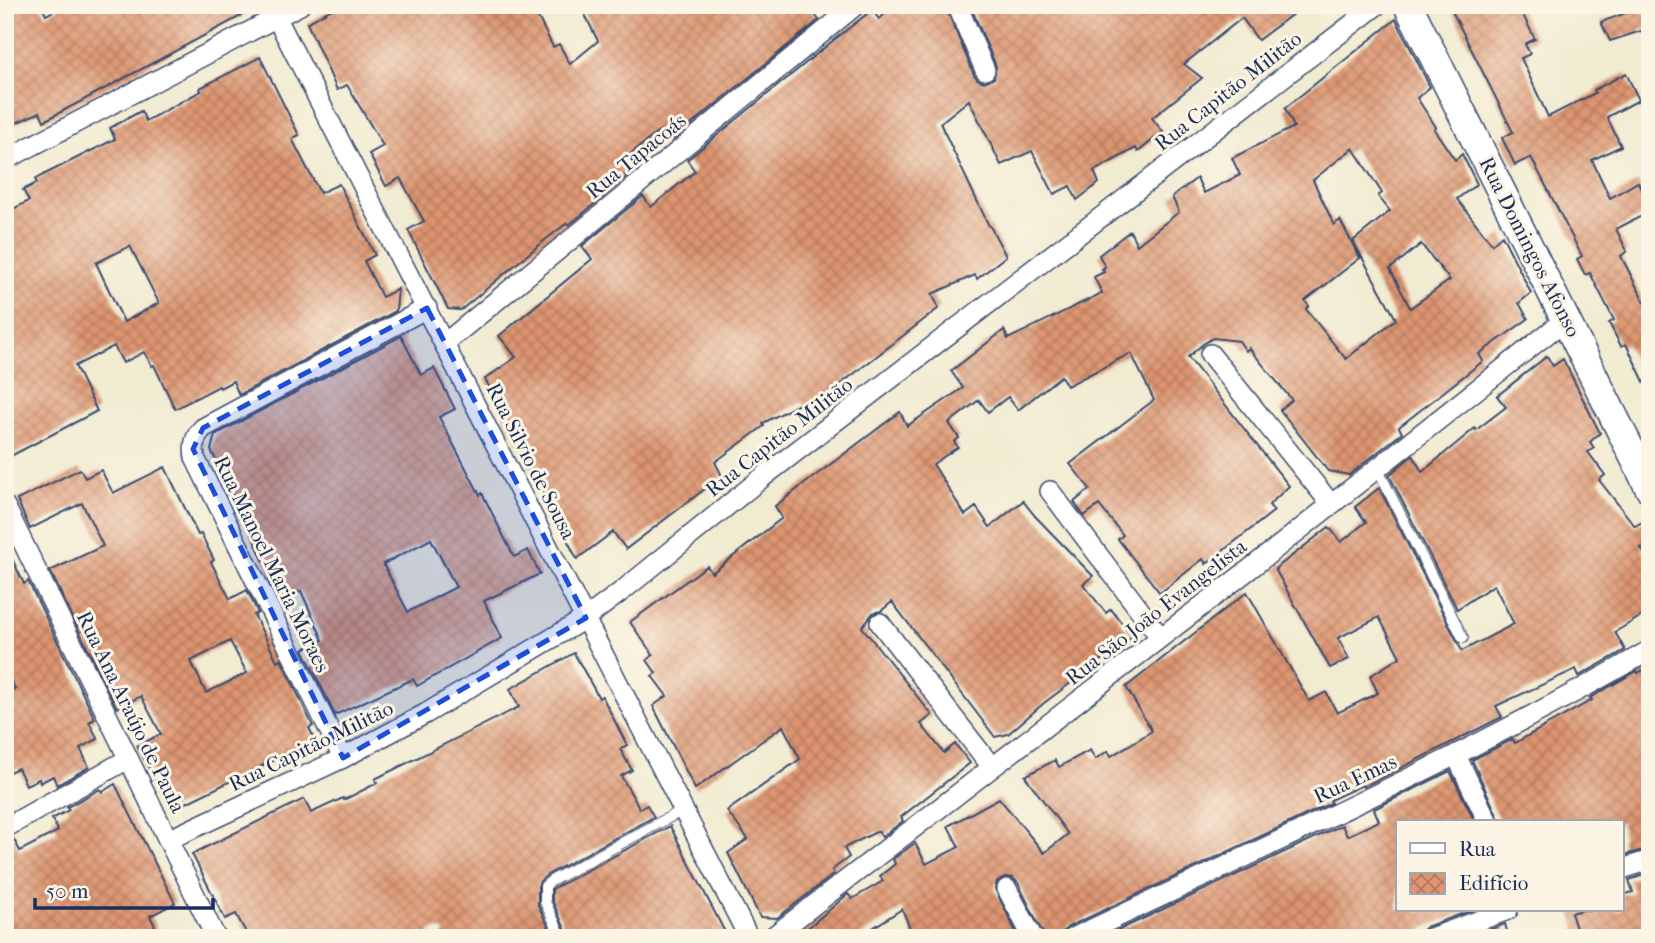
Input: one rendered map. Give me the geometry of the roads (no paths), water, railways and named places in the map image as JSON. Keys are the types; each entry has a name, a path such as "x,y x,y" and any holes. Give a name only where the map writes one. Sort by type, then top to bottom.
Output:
{"street":[{"path":"5,160 274,12 300,5"},
{"name":"Rua Tapacoás","path":"445,343 856,5"},
{"path":"957,5 985,69"},
{"name":"Rua Capitão Militão","path":"168,840 343,758 425,714 586,618 774,469 1377,5"},
{"name":"Rua Domingos Afonso","path":"1408,5 1650,489"},
{"name":"Rua Silvio de Sousa","path":"274,12 749,938"},
{"name":"Rua Manoel Maria Moraes","path":"343,758 195,458 194,441 203,428 427,308"},
{"name":"Rua São João Evangelista","path":"771,938 1566,319"},
{"path":"1210,354 1331,504"},
{"path":"1050,491 1160,637"},
{"name":"Rua Ana Araújo de Paula","path":"5,506 216,938"},
{"path":"880,623 992,767"},
{"name":"Rua Emas","path":"1073,938 1456,755 1583,689 1650,650"},
{"path":"1456,755 1487,820"},
{"path":"5,828 128,759"},
{"path":"1624,868 1650,859"},
{"path":"1007,889 1033,938"},
{"path":"1431,938 1502,912"}],"lane":[{"path":"1377,468 1463,638"},
{"path":"562,938 545,902 545,887 551,881 683,810"}]}
